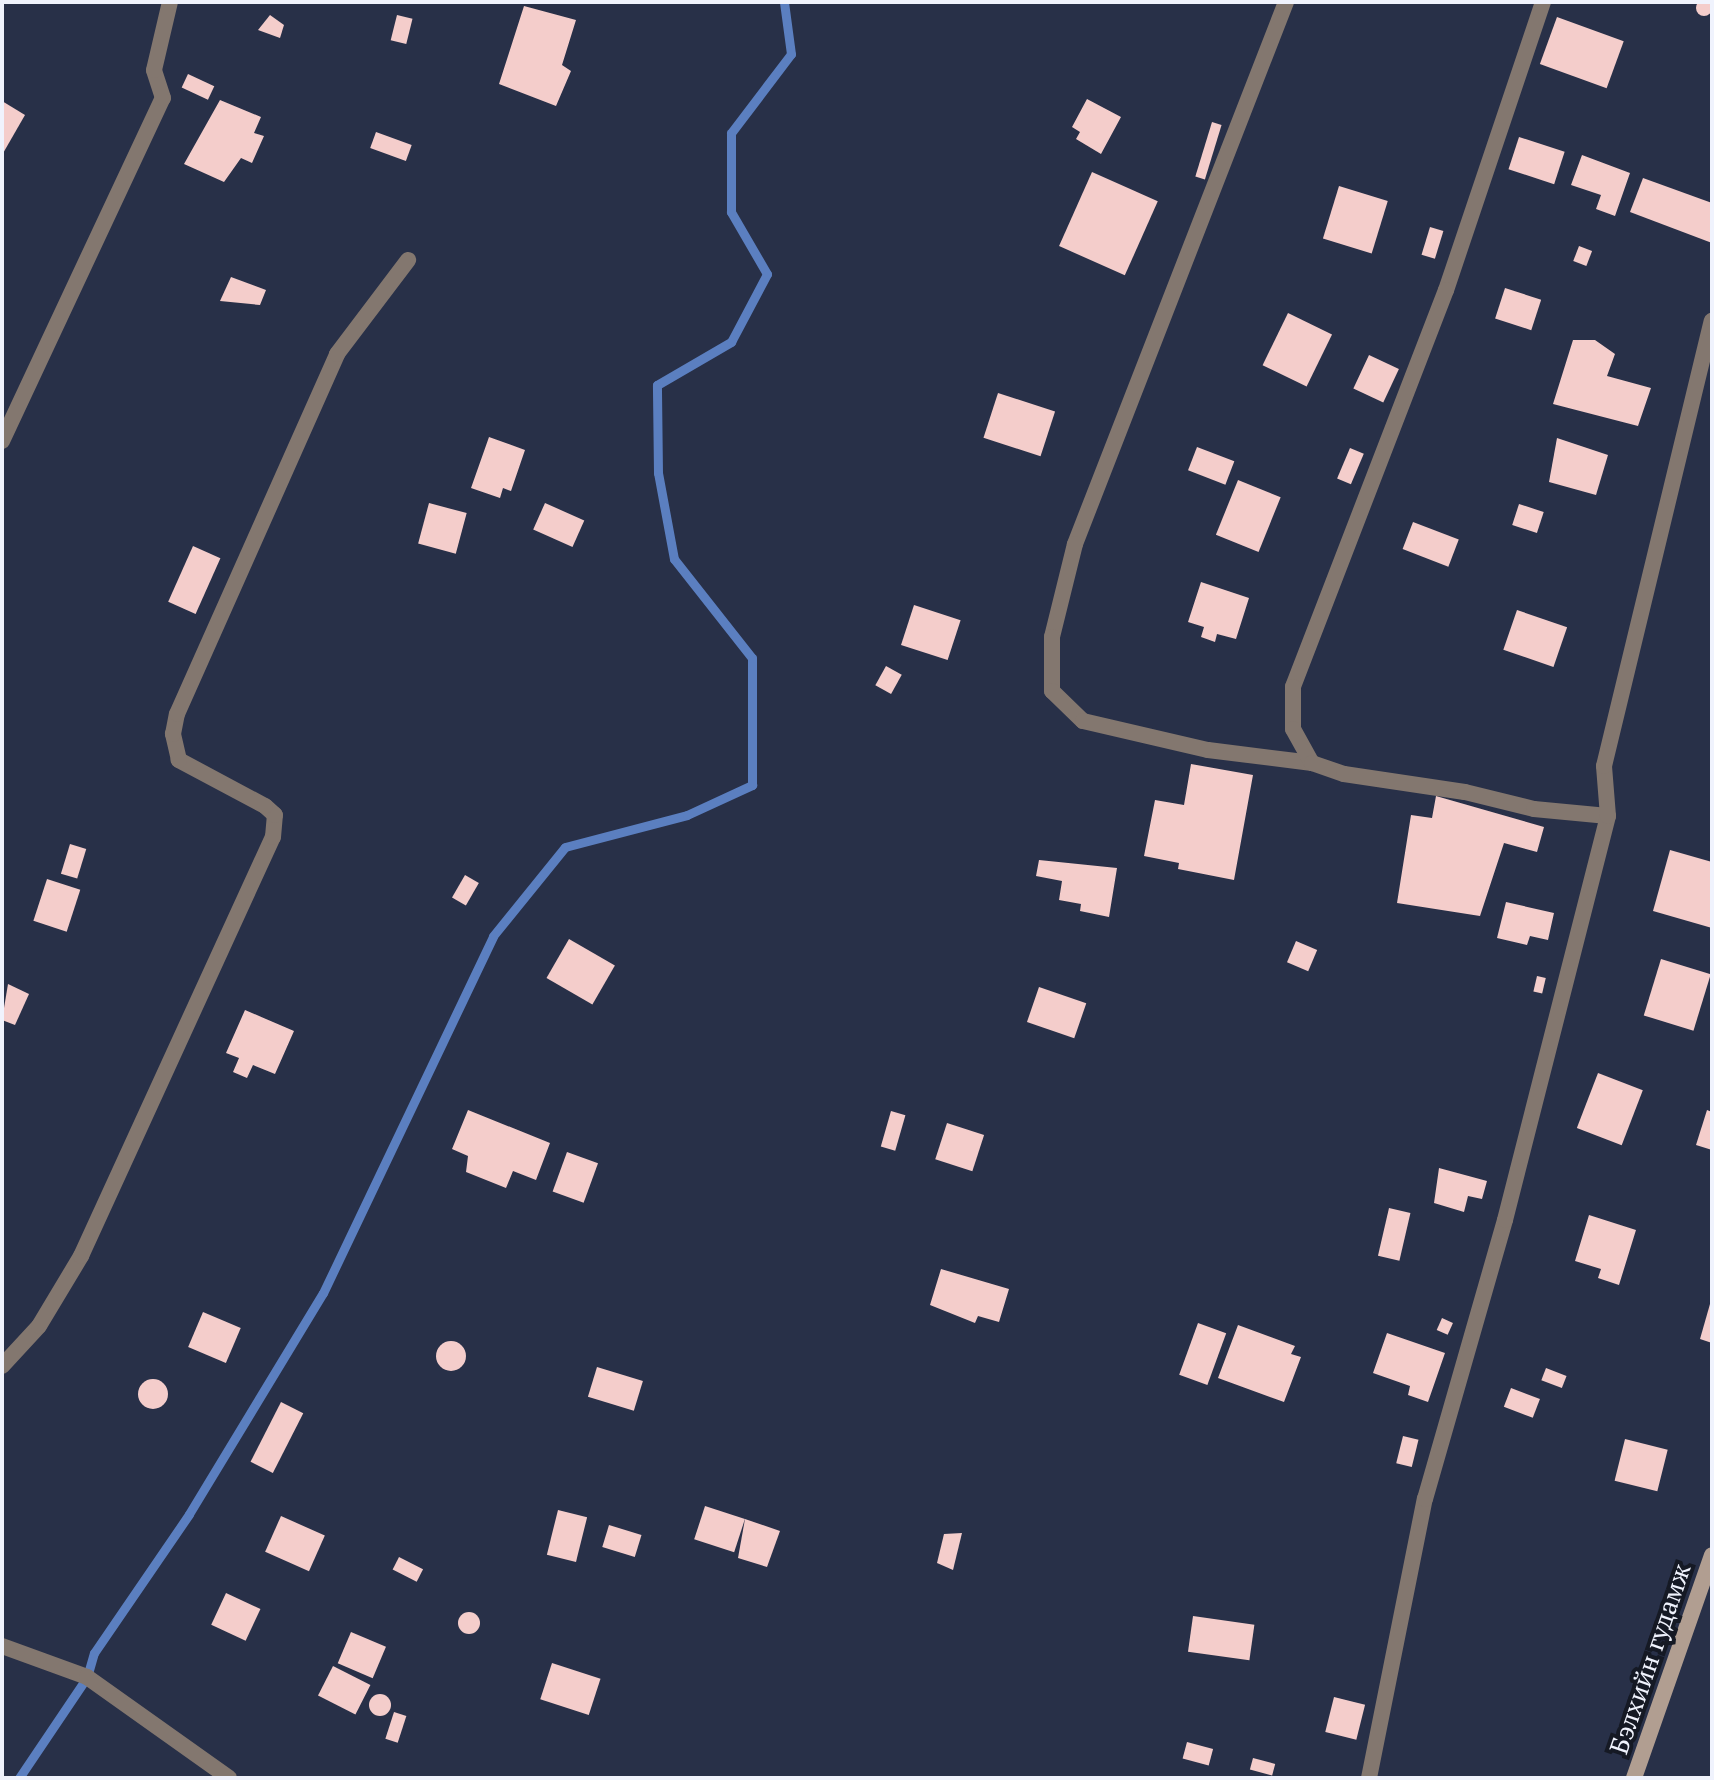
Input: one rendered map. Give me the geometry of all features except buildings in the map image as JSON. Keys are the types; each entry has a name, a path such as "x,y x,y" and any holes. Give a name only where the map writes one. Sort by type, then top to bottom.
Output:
{"main road":[{"name":"Бэлхийн гудамж","path":"1634,1778 1712,1555"}],"street":[{"path":"2,441 163,98 154,70 170,2"},
{"path":"1286,2 1075,544 1052,637 1052,691 1083,721 1208,750 1312,763 1383,782 1608,816"},
{"path":"1312,763 1293,729 1293,687 1446,290 1543,2"},
{"path":"2,1366 39,1326 81,1256 273,837 275,815 265,806 179,760 173,734 177,714 337,354 408,260"},
{"path":"1369,1778 1425,1499 1505,1220 1608,816 1604,766 1712,321"},
{"path":"2,1646 87,1677 229,1778"}],"waterway":[{"path":"19,1778 87,1677 94,1653 189,1514 323,1293 493,936 565,847 687,815 752,785 752,658 674,559 658,473 657,385 731,342 767,274 731,212 731,133 791,54 784,2"}]}
